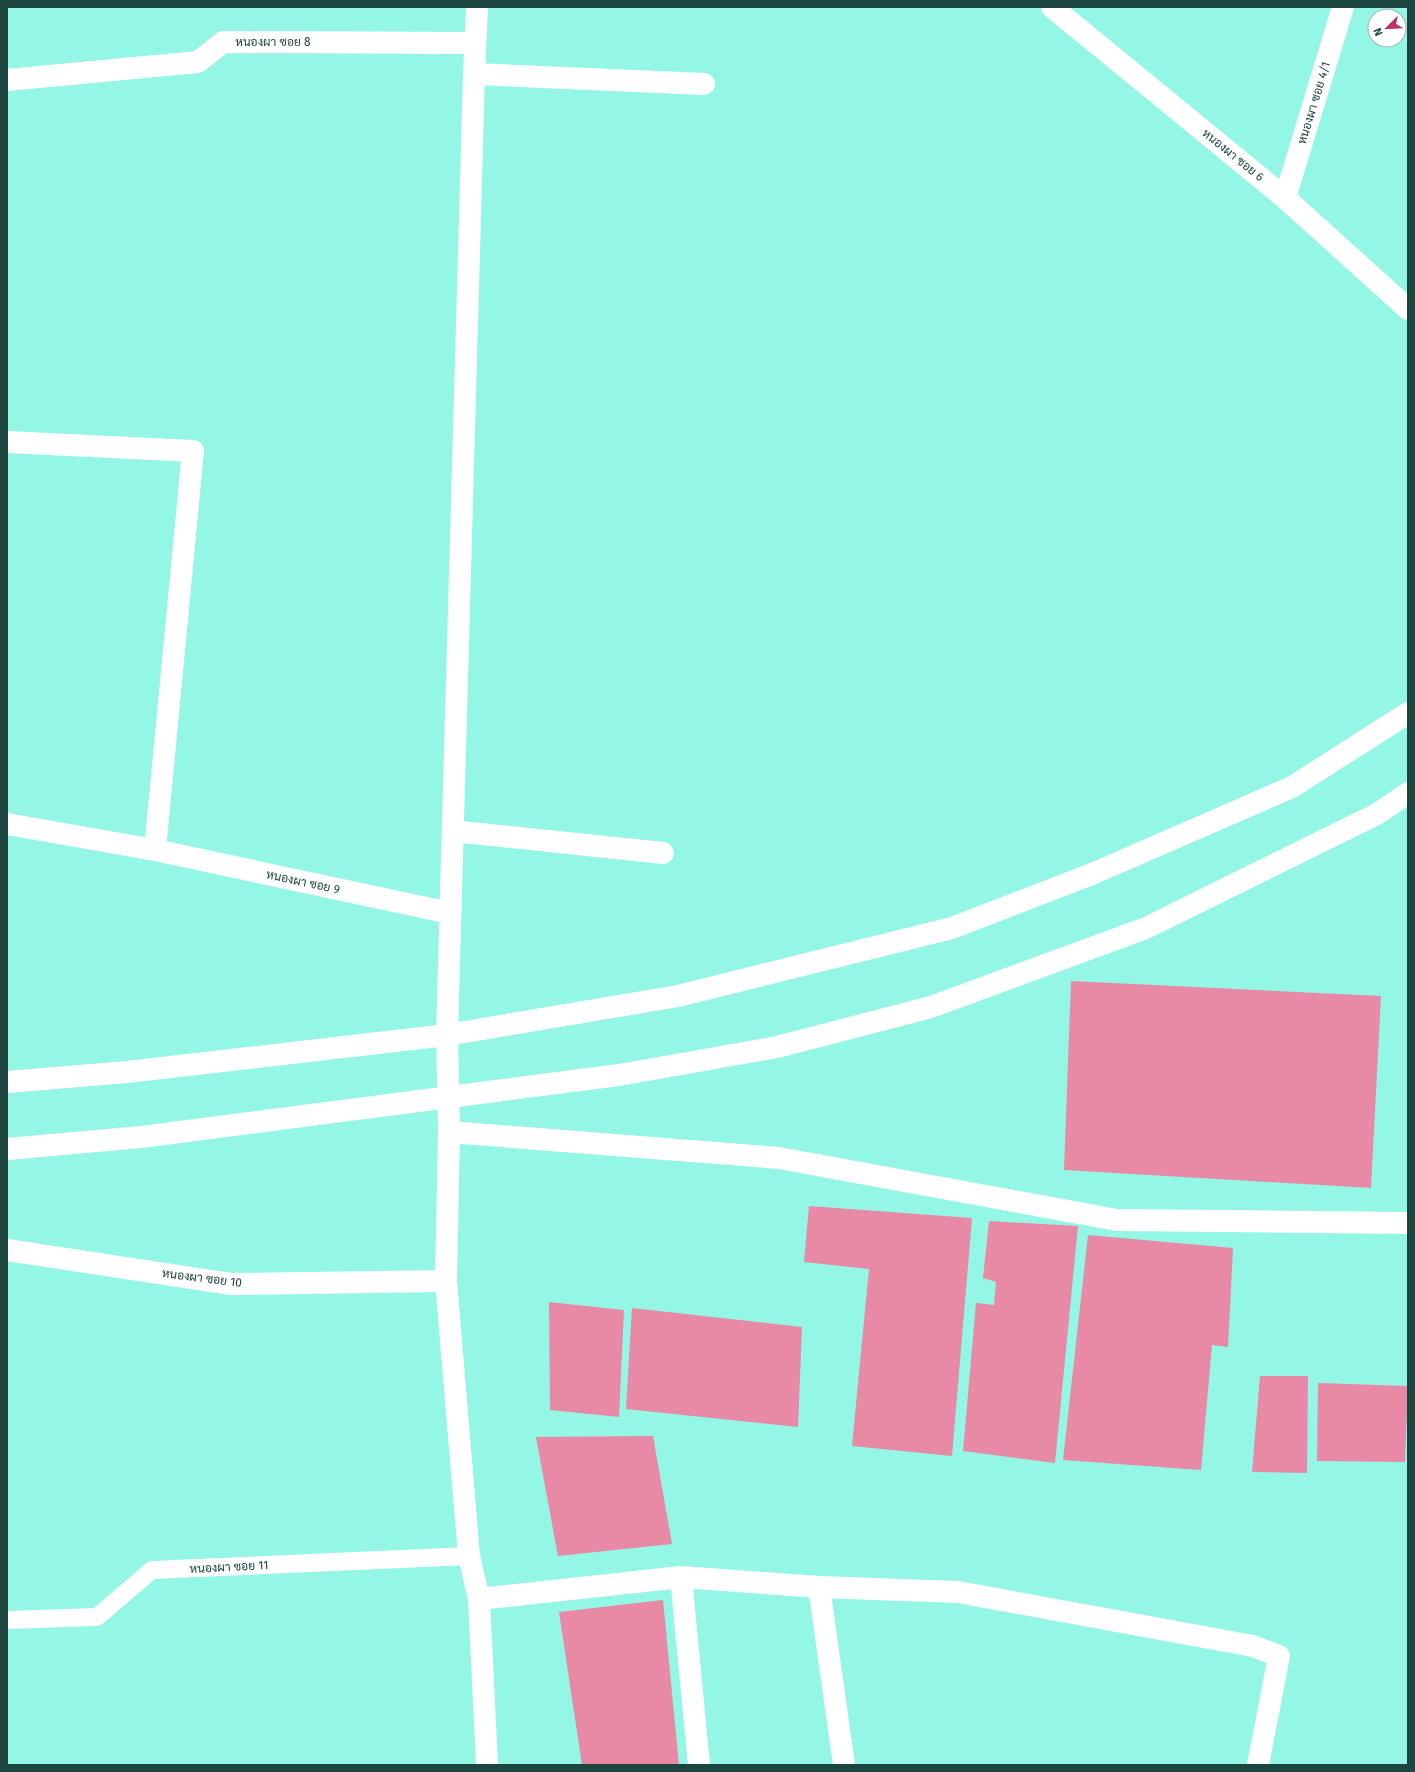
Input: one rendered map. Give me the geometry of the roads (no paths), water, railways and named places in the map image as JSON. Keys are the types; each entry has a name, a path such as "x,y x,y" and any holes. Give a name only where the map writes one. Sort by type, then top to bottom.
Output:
{"street":[{"path":"477,7 446,1036 449,1132 446,1281 469,1556 479,1599 487,1765"},
{"name":"หนองผา ซอย 6","path":"1052,7 1285,198 1408,309"},
{"name":"หนองผา ซอย 4/1","path":"1285,198 1343,7"},
{"name":"หนองผา ซอย 8","path":"7,80 198,62 223,42 475,43"},
{"path":"474,74 704,84"},
{"path":"7,442 193,451 155,850"},
{"path":"7,1082 127,1072 446,1036 678,996 952,928 1092,874 1292,787 1408,713"},
{"path":"7,1149 141,1137 619,1076 770,1048 931,1007 1146,928 1377,814 1408,794"},
{"name":"หนองผา ซอย 9","path":"7,824 155,850 450,913"},
{"path":"453,830 663,853"},
{"path":"449,1132 779,1158 1117,1220 1408,1223"},
{"name":"หนองผา ซอย 10","path":"7,1250 231,1284 446,1281"},
{"path":"479,1599 681,1577 819,1587 958,1592 1252,1646 1279,1656 1258,1765"},
{"path":"681,1577 699,1765"},
{"path":"819,1587 844,1765"}],"lane":[{"name":"หนองผา ซอย 11","path":"7,1620 97,1617 152,1570 469,1556"}]}
